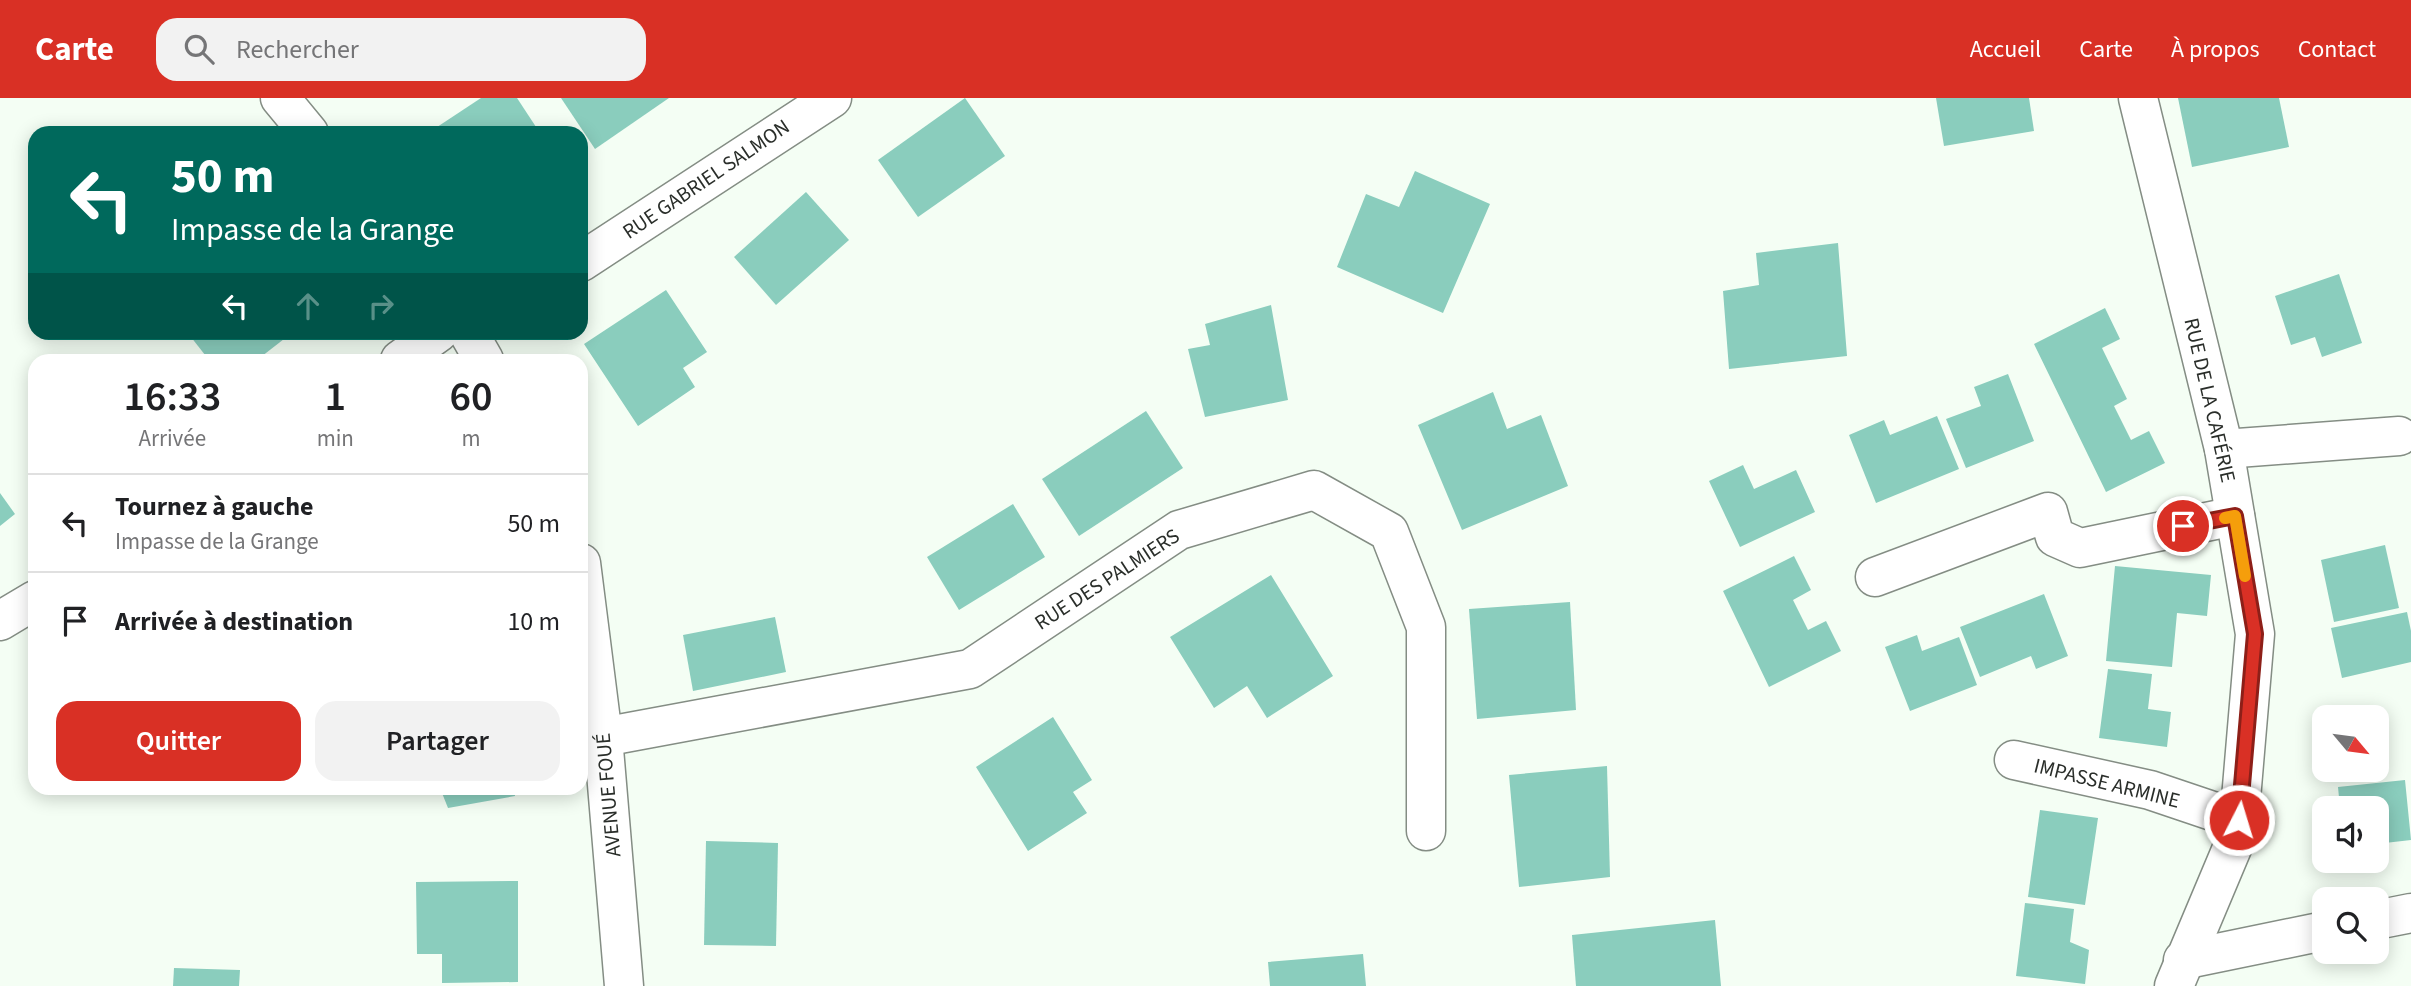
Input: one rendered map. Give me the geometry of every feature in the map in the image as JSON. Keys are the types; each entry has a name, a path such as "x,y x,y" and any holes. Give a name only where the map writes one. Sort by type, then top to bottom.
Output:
{"street":[{"path":"280,98 303,126"},
{"name":"RUE GABRIEL SALMON","path":"588,257 832,98"},
{"name":"RUE DE LA CAFÉRIE","path":"2138,98 2224,449 2255,634 2238,834 2179,973"},
{"path":"408,354 428,340"},
{"path":"2224,449 2399,436"},
{"name":"RUE DES PALMIERS","path":"603,737 970,669 1180,530 1314,490 1389,532 1426,627 1426,831"},
{"path":"1875,577 2048,512 2055,537 2080,548 2235,516"},
{"path":"0,621 28,604"},
{"name":"AVENUE FOUÉ","path":"588,618 603,737 624,986"},
{"name":"IMPASSE ARMINE","path":"2014,760 2150,790 2239,820"},
{"path":"2389,917 2411,913"},
{"path":"2179,973 2312,934"}],"building":[{"path":"481,98 517,98 535,126 439,126"},
{"path":"561,98 669,98 595,149 588,138 588,126 580,126"},
{"path":"965,98 1005,156 918,217 878,160"},
{"path":"1936,98 2029,98 2034,131 1944,146"},
{"path":"2178,98 2279,98 2289,147 2192,167"},
{"path":"1415,171 1490,204 1443,313 1337,267 1366,194 1399,207"},
{"path":"806,192 849,240 776,305 734,257"},
{"path":"1838,243 1847,356 1729,369 1723,291 1759,285 1756,253"},
{"path":"2339,274 2362,343 2322,357 2315,337 2291,345 2275,296"},
{"path":"666,290 707,352 683,368 695,387 638,426 584,344"},
{"path":"1271,305 1288,400 1205,417 1188,349 1210,345 1205,324"},
{"path":"2105,308 2120,339 2102,348 2127,399 2114,406 2131,440 2149,431 2165,463 2106,492 2034,344"},
{"path":"193,340 283,340 265,354 204,354"},
{"path":"2008,374 2034,441 1966,468 1946,419 1981,406 1974,387"},
{"path":"1493,392 1507,429 1541,415 1568,486 1462,530 1418,425"},
{"path":"1146,411 1183,468 1079,536 1042,479"},
{"path":"1937,416 1959,469 1876,503 1849,435 1884,420 1890,435"},
{"path":"1743,465 1754,489 1796,470 1815,512 1740,547 1709,481"},
{"path":"0,493 15,514 0,526"},
{"path":"1013,504 1045,557 959,610 927,557"},
{"path":"2385,545 2399,608 2334,622 2321,560"},
{"path":"1794,556 1811,590 1793,600 1808,630 1826,621 1841,651 1769,687 1723,591"},
{"path":"2115,566 2211,575 2207,616 2177,613 2172,667 2106,661"},
{"path":"1271,575 1333,676 1267,718 1247,686 1214,708 1170,637"},
{"path":"2044,594 2068,656 2036,669 2031,656 1980,677 1960,627"},
{"path":"1570,602 1576,710 1477,719 1469,609"},
{"path":"2407,612 2411,631 2411,662 2342,678 2331,628"},
{"path":"775,617 786,672 693,691 683,635"},
{"path":"1917,635 1922,651 1959,637 1977,685 1910,711 1885,647"},
{"path":"2108,669 2152,674 2148,709 2171,712 2167,747 2099,738"},
{"path":"1053,717 1092,780 1073,792 1087,813 1028,851 976,767"},
{"path":"1607,766 1610,877 1519,887 1509,775"},
{"path":"2405,780 2411,840 2389,843 2389,796 2339,796 2338,787"},
{"path":"443,795 515,795 515,796 448,808"},
{"path":"2040,810 2098,818 2085,905 2028,897"},
{"path":"706,841 778,843 776,946 704,945"},
{"path":"518,881 518,982 442,983 442,954 417,954 416,882"},
{"path":"2025,903 2074,909 2070,942 2089,950 2085,984 2016,976"},
{"path":"1715,920 1721,986 1576,986 1572,935"},
{"path":"1363,954 1366,986 1270,986 1268,962"},
{"path":"174,968 240,970 239,986 173,986"}],"slow traffic":[{"path":"2225,518 2235,516 2245,576"}],"route":[{"path":"2183,526 2235,516 2255,634 2239,820"}]}
